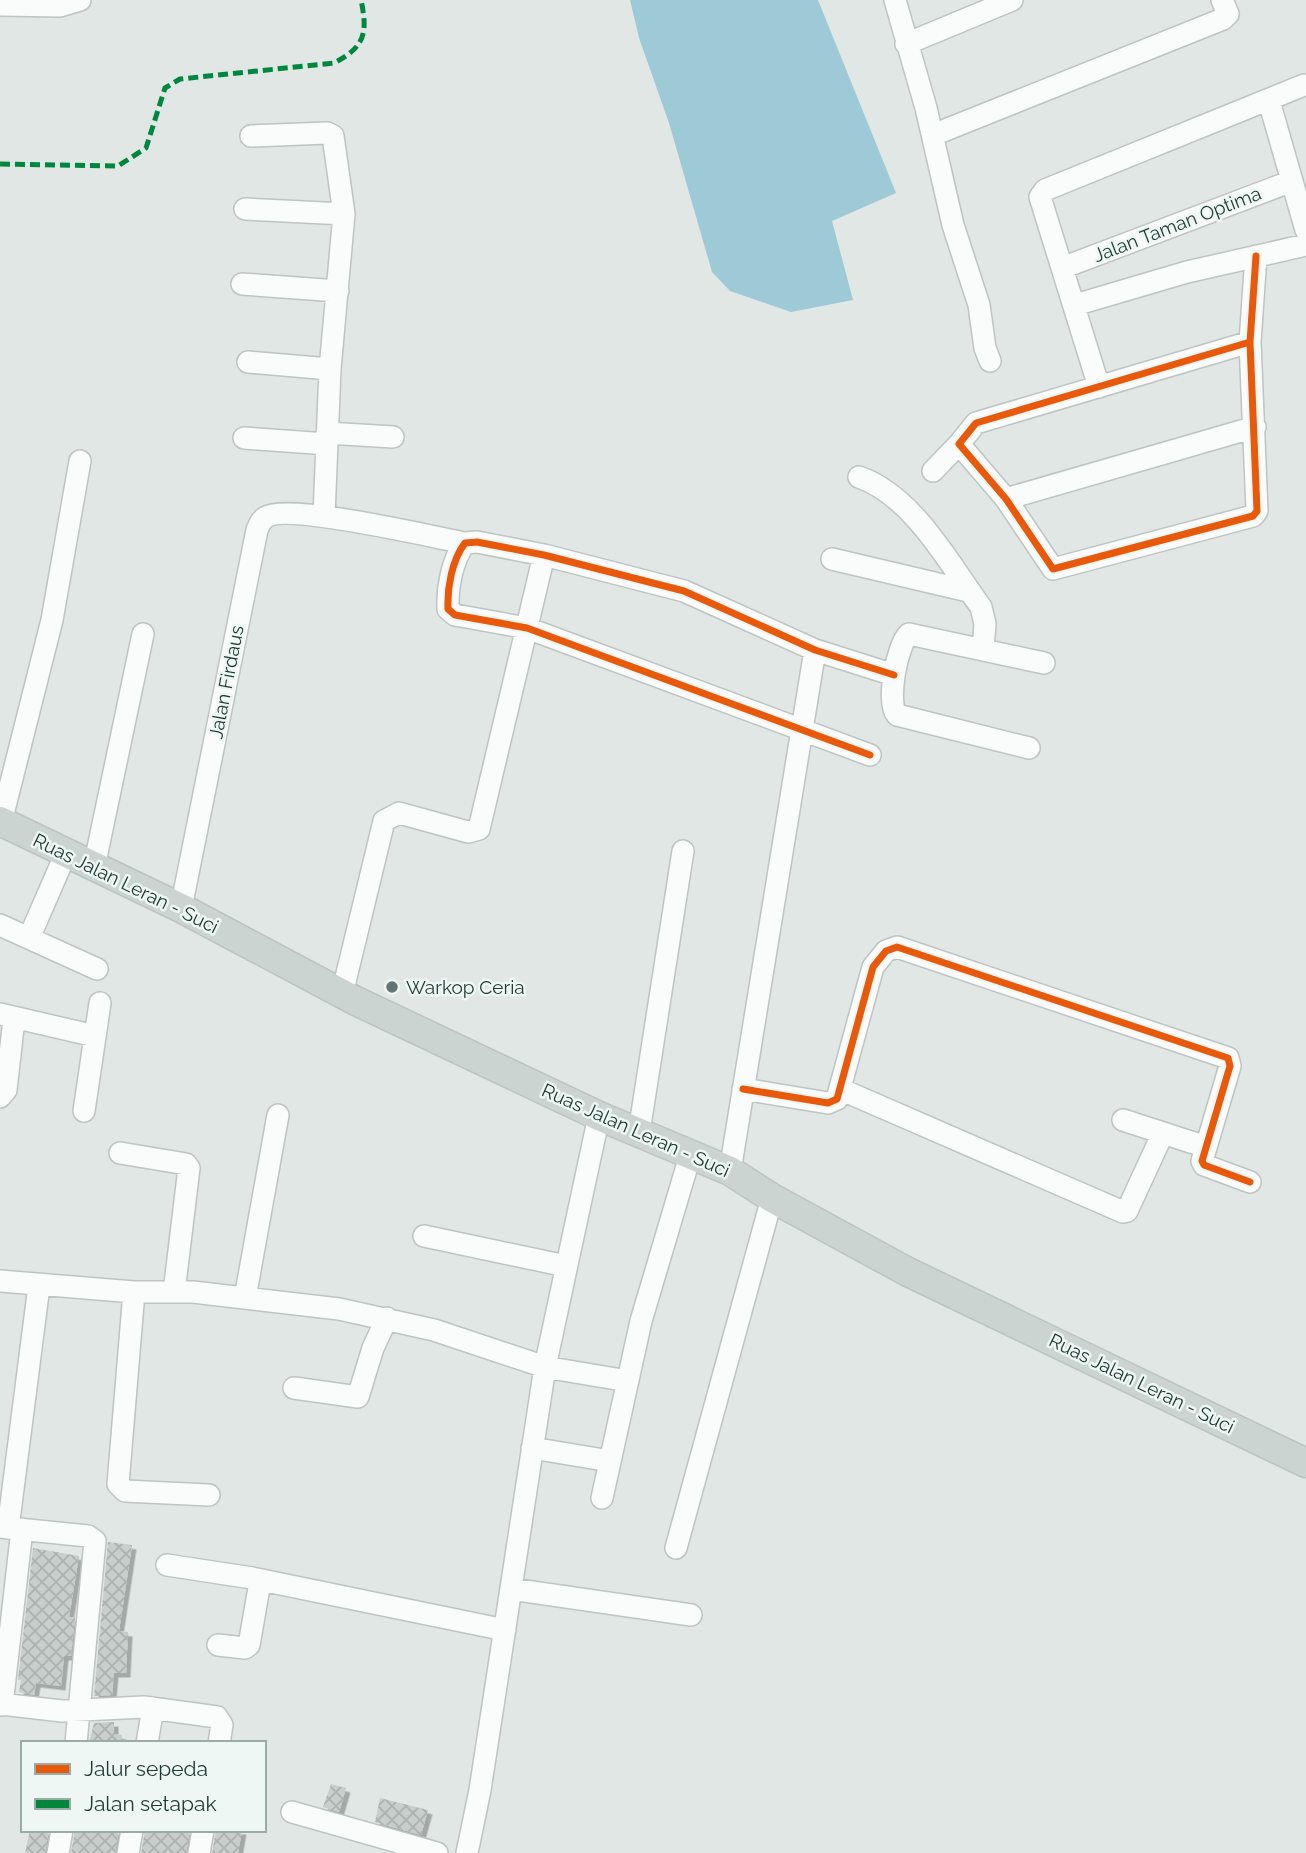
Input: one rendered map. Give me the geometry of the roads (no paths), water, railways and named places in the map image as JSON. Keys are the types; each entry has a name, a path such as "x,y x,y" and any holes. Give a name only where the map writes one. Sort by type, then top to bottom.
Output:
{"main road":[{"name":"Ruas Jalan Leran - Suci","path":"0,821 181,908 342,994 599,1116 730,1171 772,1198 908,1272 1306,1463"}],"street":[{"path":"0,5 60,6 80,0"},
{"path":"895,0 933,135 953,225 979,305 985,348 990,361"},
{"path":"906,44 1012,0"},
{"path":"933,135 1223,19 1228,14 1222,0"},
{"path":"1099,387 1075,305 1040,203 1045,190 1304,85"},
{"path":"1269,101 1306,230"},
{"path":"251,136 332,135 344,214 330,369 324,516"},
{"name":"Jalan Taman Optima","path":"1062,268 1292,181"},
{"path":"245,209 344,214"},
{"path":"1075,305 1186,272 1306,244"},
{"path":"959,443 1006,499 1053,569 1248,519 1257,511 1250,342 1256,256"},
{"path":"242,284 338,291"},
{"path":"933,471 976,423 1250,342"},
{"path":"248,362 330,369"},
{"path":"1006,499 1255,427"},
{"path":"244,438 393,438"},
{"path":"0,821 52,621 80,461"},
{"path":"859,477 881,485 906,509 981,607 985,624 983,649"},
{"name":"Jalan Firdaus","path":"181,908 257,530 266,516 324,516 544,555 684,591 815,650 894,675"},
{"path":"465,543 458,552 450,582 448,609 454,615 527,628 870,755"},
{"path":"342,994 384,821 399,813 468,832 479,829 544,555"},
{"path":"832,559 968,591"},
{"path":"94,867 142,634"},
{"path":"1029,748 897,715 892,709 894,675 904,638 909,634 1044,663"},
{"path":"730,1171 815,650"},
{"path":"639,1132 683,852"},
{"path":"29,938 66,853"},
{"path":"0,925 97,969"},
{"path":"743,1089 828,1103 836,1099 873,967 886,951 897,947 1228,1058 1230,1066 1202,1156 1204,1165 1250,1182"},
{"path":"84,1111 100,1003"},
{"path":"0,1097 6,1090 7,1016 96,1036"},
{"path":"840,1089 1123,1212 1128,1211 1163,1133"},
{"path":"245,1298 278,1115"},
{"path":"467,1853 480,1790 545,1367 599,1116"},
{"path":"1123,1120 1206,1147"},
{"path":"120,1153 186,1164 190,1168 174,1292"},
{"path":"602,1498 641,1321 690,1156"},
{"path":"676,1548 772,1198"},
{"path":"424,1236 566,1266"},
{"path":"0,1281 134,1293 174,1292 245,1298 387,1318 545,1367 628,1381"},
{"path":"38,1286 10,1528 1,1705 81,1711 153,1708 217,1717 222,1726 219,1741"},
{"path":"134,1293 118,1484 125,1491 209,1495"},
{"path":"294,1388 358,1397 373,1348 387,1318"},
{"path":"532,1448 610,1461"},
{"path":"10,1528 88,1536 94,1541 76,1741"},
{"path":"167,1565 505,1630"},
{"path":"218,1645 245,1648 249,1645 260,1582"},
{"path":"511,1589 691,1615"},
{"path":"147,1741 153,1708"},
{"path":"292,1812 438,1853"},
{"path":"58,1853 62,1832"},
{"path":"128,1853 132,1832"},
{"path":"199,1853 203,1832"}],"water":[{"path":"630,0 818,0 896,193 832,221 853,300 791,312 730,291 712,272 669,123 639,38"}],"place":[{"name":"Warkop Ceria","path":"392,987"}]}
